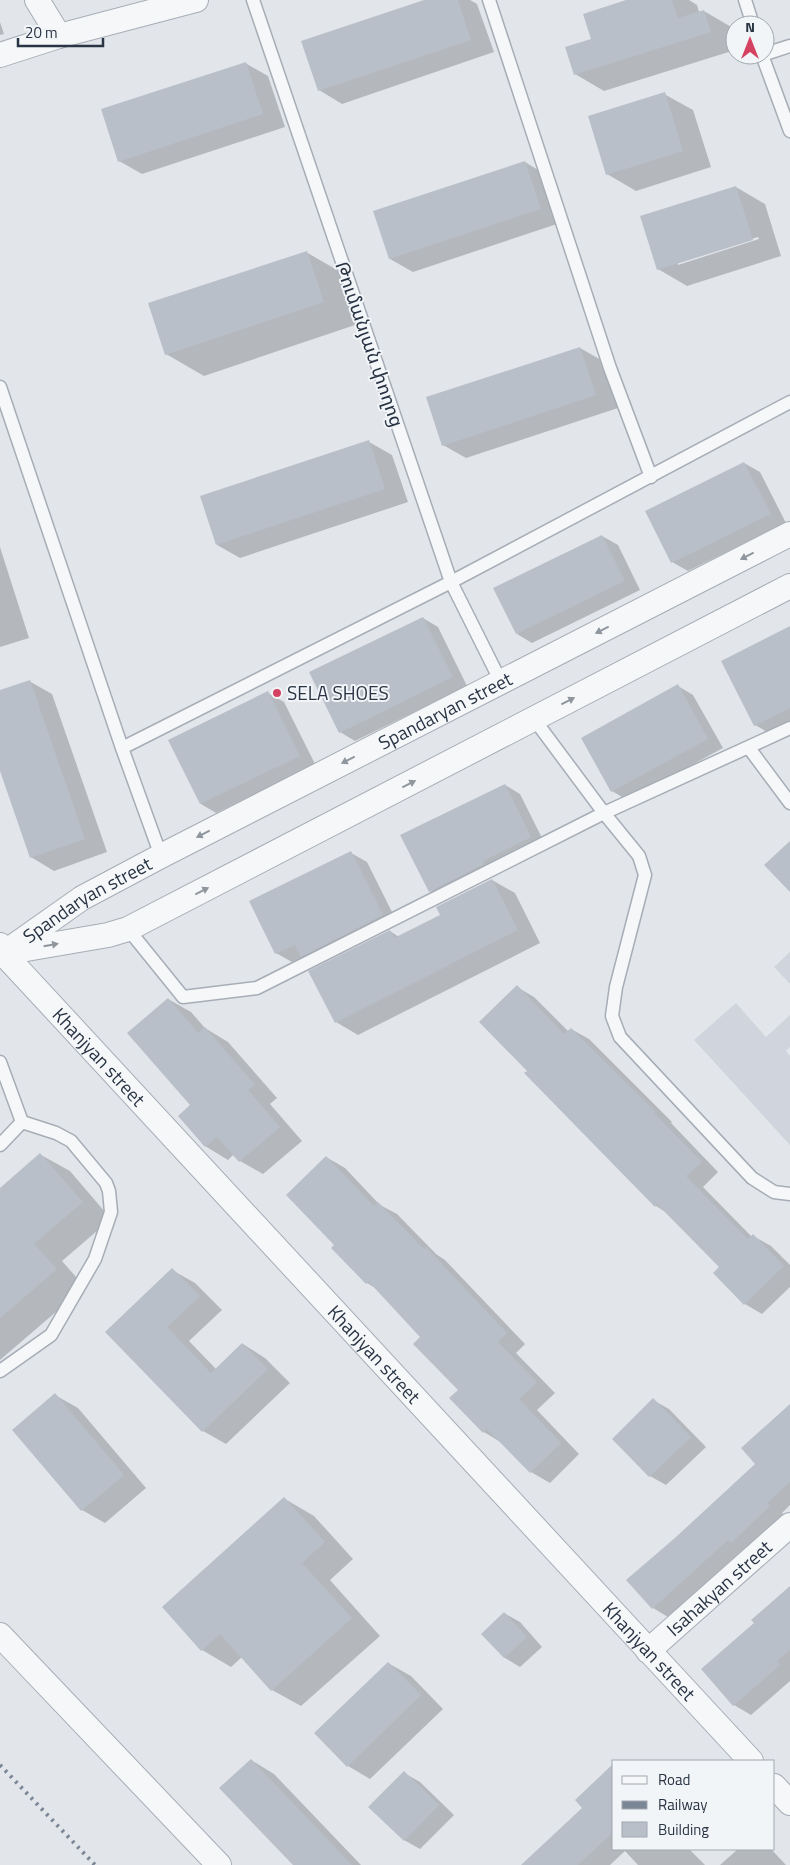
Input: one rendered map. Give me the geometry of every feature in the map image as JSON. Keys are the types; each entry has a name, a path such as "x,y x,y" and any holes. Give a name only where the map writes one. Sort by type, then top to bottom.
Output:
{"street":[{"path":"37,0 59,36"},
{"path":"0,55 59,36 196,0"},
{"name":"Spandaryan street","path":"1,951 82,898 161,856 790,534"},
{"name":"Spandaryan street","path":"1,951 108,935 128,929 790,586"},
{"name":"Khanjyan street","path":"1,951 750,1760"},
{"name":"Isahakyan street","path":"648,1651 790,1524"},
{"path":"0,1635 219,1865"},
{"path":"775,1787 790,1803"}],"lane":[{"name":"Թումանյան փողոց","path":"253,0 452,582 501,682"},
{"path":"489,0 610,368 651,477"},
{"path":"745,0 750,15"},
{"path":"775,51 790,46"},
{"path":"767,65 790,131"},
{"path":"0,387 122,748 161,856"},
{"path":"122,748 452,582 790,402"},
{"path":"534,719 604,813 639,856 645,875 616,987 612,1016 620,1037 752,1178 774,1192 790,1194"},
{"path":"128,929 183,997 257,988 604,813 790,728"},
{"path":"749,748 790,803"},
{"path":"0,1062 22,1122"},
{"path":"0,1145 22,1122"},
{"path":"0,1371 51,1335 95,1259 111,1212 109,1191 106,1183 71,1141 56,1133 22,1122"}],"shaded area":[{"path":"790,952 790,984 774,967"},
{"path":"736,1003 766,1037 790,1015 790,1047 786,1051 790,1056 790,1145 694,1040"}],"building":[{"path":"424,0 458,0 471,40 318,91 301,41"},
{"path":"626,0 672,0 678,18 704,10 711,32 574,75 565,47 591,39 583,14"},
{"path":"246,62 263,114 118,162 101,109"},
{"path":"665,92 683,151 606,175 588,116"},
{"path":"525,161 541,209 389,259 373,211"},
{"path":"736,186 753,240 657,270 640,216"},
{"path":"307,251 324,302 165,355 148,303"},
{"path":"580,347 596,395 442,446 426,397"},
{"path":"369,440 385,489 216,545 200,496"},
{"path":"744,462 771,514 671,563 645,511"},
{"path":"602,535 625,581 516,634 493,588"},
{"path":"423,617 453,677 339,733 309,672"},
{"path":"790,626 790,708 754,726 721,661"},
{"path":"30,680 85,839 30,858 0,771 0,690"},
{"path":"678,684 708,739 611,792 581,738"},
{"path":"268,691 300,756 200,804 168,740"},
{"path":"505,784 531,837 483,861 484,864 429,892 400,835"},
{"path":"790,841 790,892 764,865"},
{"path":"351,851 383,915 301,957 295,945 275,954 249,901"},
{"path":"492,879 518,930 335,1023 308,971 390,930 394,938 440,915 436,907"},
{"path":"517,985 564,1034 571,1028 656,1112 654,1113 702,1162 686,1176 748,1239 753,1234 784,1266 744,1305 713,1273 719,1267 657,1204 655,1207 524,1073 527,1071 479,1022"},
{"path":"168,998 198,1033 205,1027 255,1085 248,1090 280,1127 239,1162 217,1137 205,1147 178,1116 190,1105 127,1033"},
{"path":"40,1153 83,1202 34,1244 57,1269 0,1318 0,1188"},
{"path":"326,1156 374,1206 378,1202 424,1249 426,1247 507,1333 498,1342 537,1382 519,1399 561,1443 530,1473 487,1429 483,1433 449,1398 458,1390 413,1344 420,1337 369,1282 366,1284 331,1248 334,1245 286,1195"},
{"path":"172,1268 200,1296 167,1327 211,1373 242,1343 268,1369 202,1432 105,1332"},
{"path":"55,1393 124,1475 81,1511 12,1430"},
{"path":"653,1398 691,1437 649,1477 612,1439"},
{"path":"790,1404 790,1482 767,1503 770,1506 731,1543 728,1540 652,1609 626,1580 755,1464 741,1448"},
{"path":"284,1497 325,1542 302,1563 352,1618 271,1691 220,1634 201,1651 162,1607"},
{"path":"790,1586 790,1650 777,1661 780,1665 733,1706 701,1669 754,1623 751,1620"},
{"path":"504,1612 527,1637 504,1658 481,1634"},
{"path":"388,1662 421,1695 347,1767 314,1733"},
{"path":"251,1759 352,1865 293,1865 219,1788"},
{"path":"612,1765 612,1833 578,1865 521,1865 582,1808 575,1800"},
{"path":"404,1771 439,1805 404,1841 368,1807"}],"railway":[{"path":"0,1765 95,1865"}],"place":[{"name":"SELA SHOES","path":"277,693"}]}
